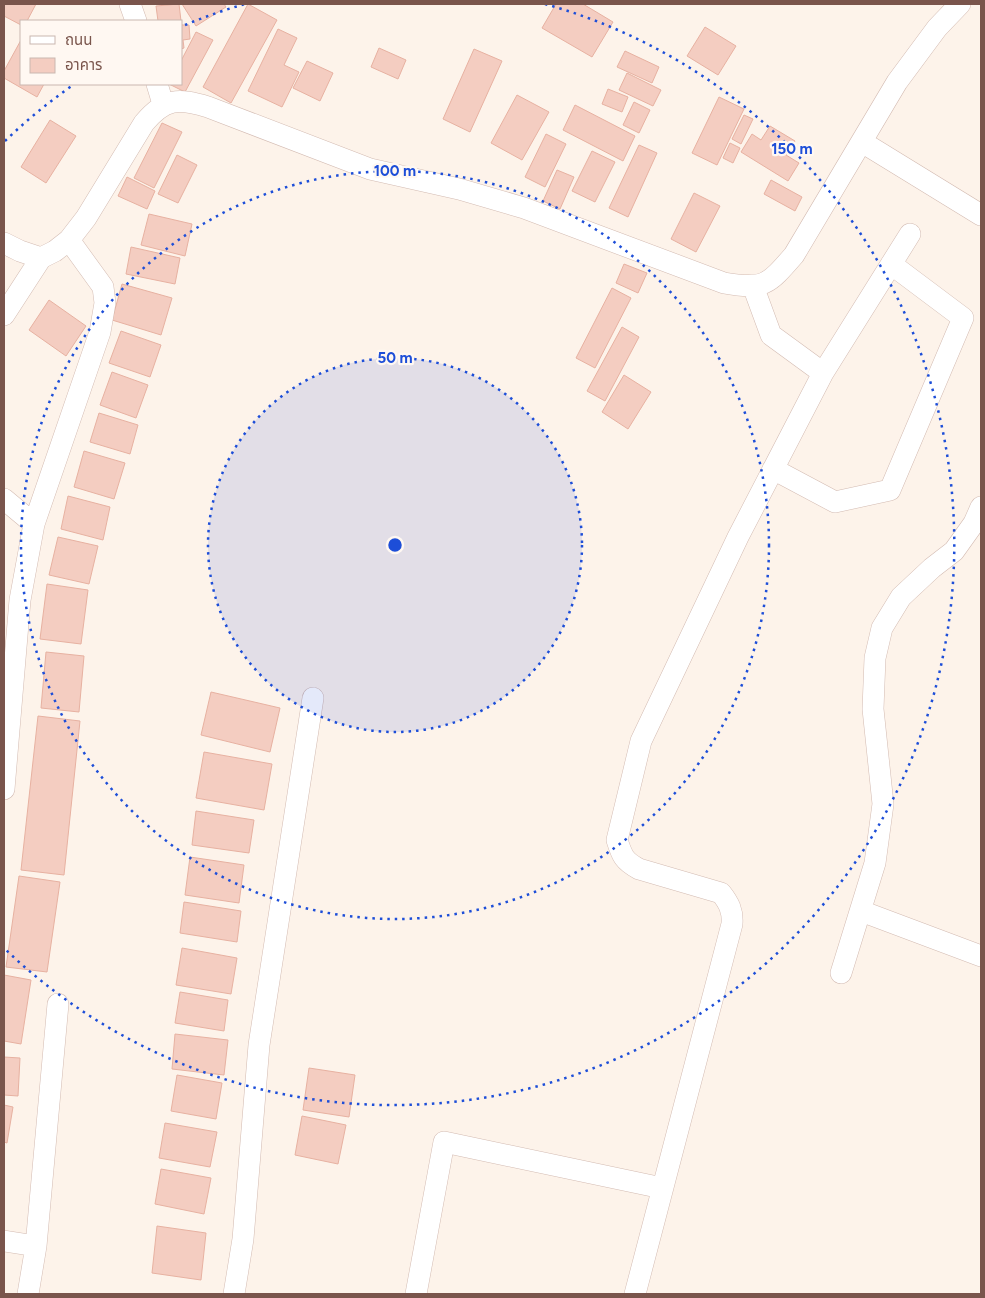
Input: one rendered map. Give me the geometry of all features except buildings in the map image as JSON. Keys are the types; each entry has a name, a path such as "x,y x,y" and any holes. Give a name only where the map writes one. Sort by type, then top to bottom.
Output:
{"street":[{"path":"130,4 136,20"},
{"path":"4,315 41,258 55,251 69,240 86,218 144,123 154,111 164,104 177,101 192,102 370,169 459,189 524,208 724,283 744,287 764,285 778,274 794,255 897,82 937,28 960,4"},
{"path":"157,85 164,104"},
{"path":"862,142 981,215"},
{"path":"635,1294 730,933 733,914 728,901 721,893 639,869 629,864 622,856 617,840 640,741 738,537 823,372 910,234"},
{"path":"4,789 20,600 34,524 100,332 106,303 102,287 69,240"},
{"path":"4,243 41,258"},
{"path":"773,469 835,502 890,490 963,318 891,264"},
{"path":"753,286 771,335 823,372"},
{"path":"4,499 34,524"},
{"path":"842,973 875,863 884,804 874,709 875,658 882,628 901,597 932,568 954,551 974,523 981,507"},
{"path":"234,1294 243,1239 259,1045 313,698"},
{"path":"861,911 981,956"},
{"path":"28,1294 36,1246 58,1004"},
{"path":"418,1294 444,1142 662,1188"},
{"path":"4,1241 36,1246"}]}
